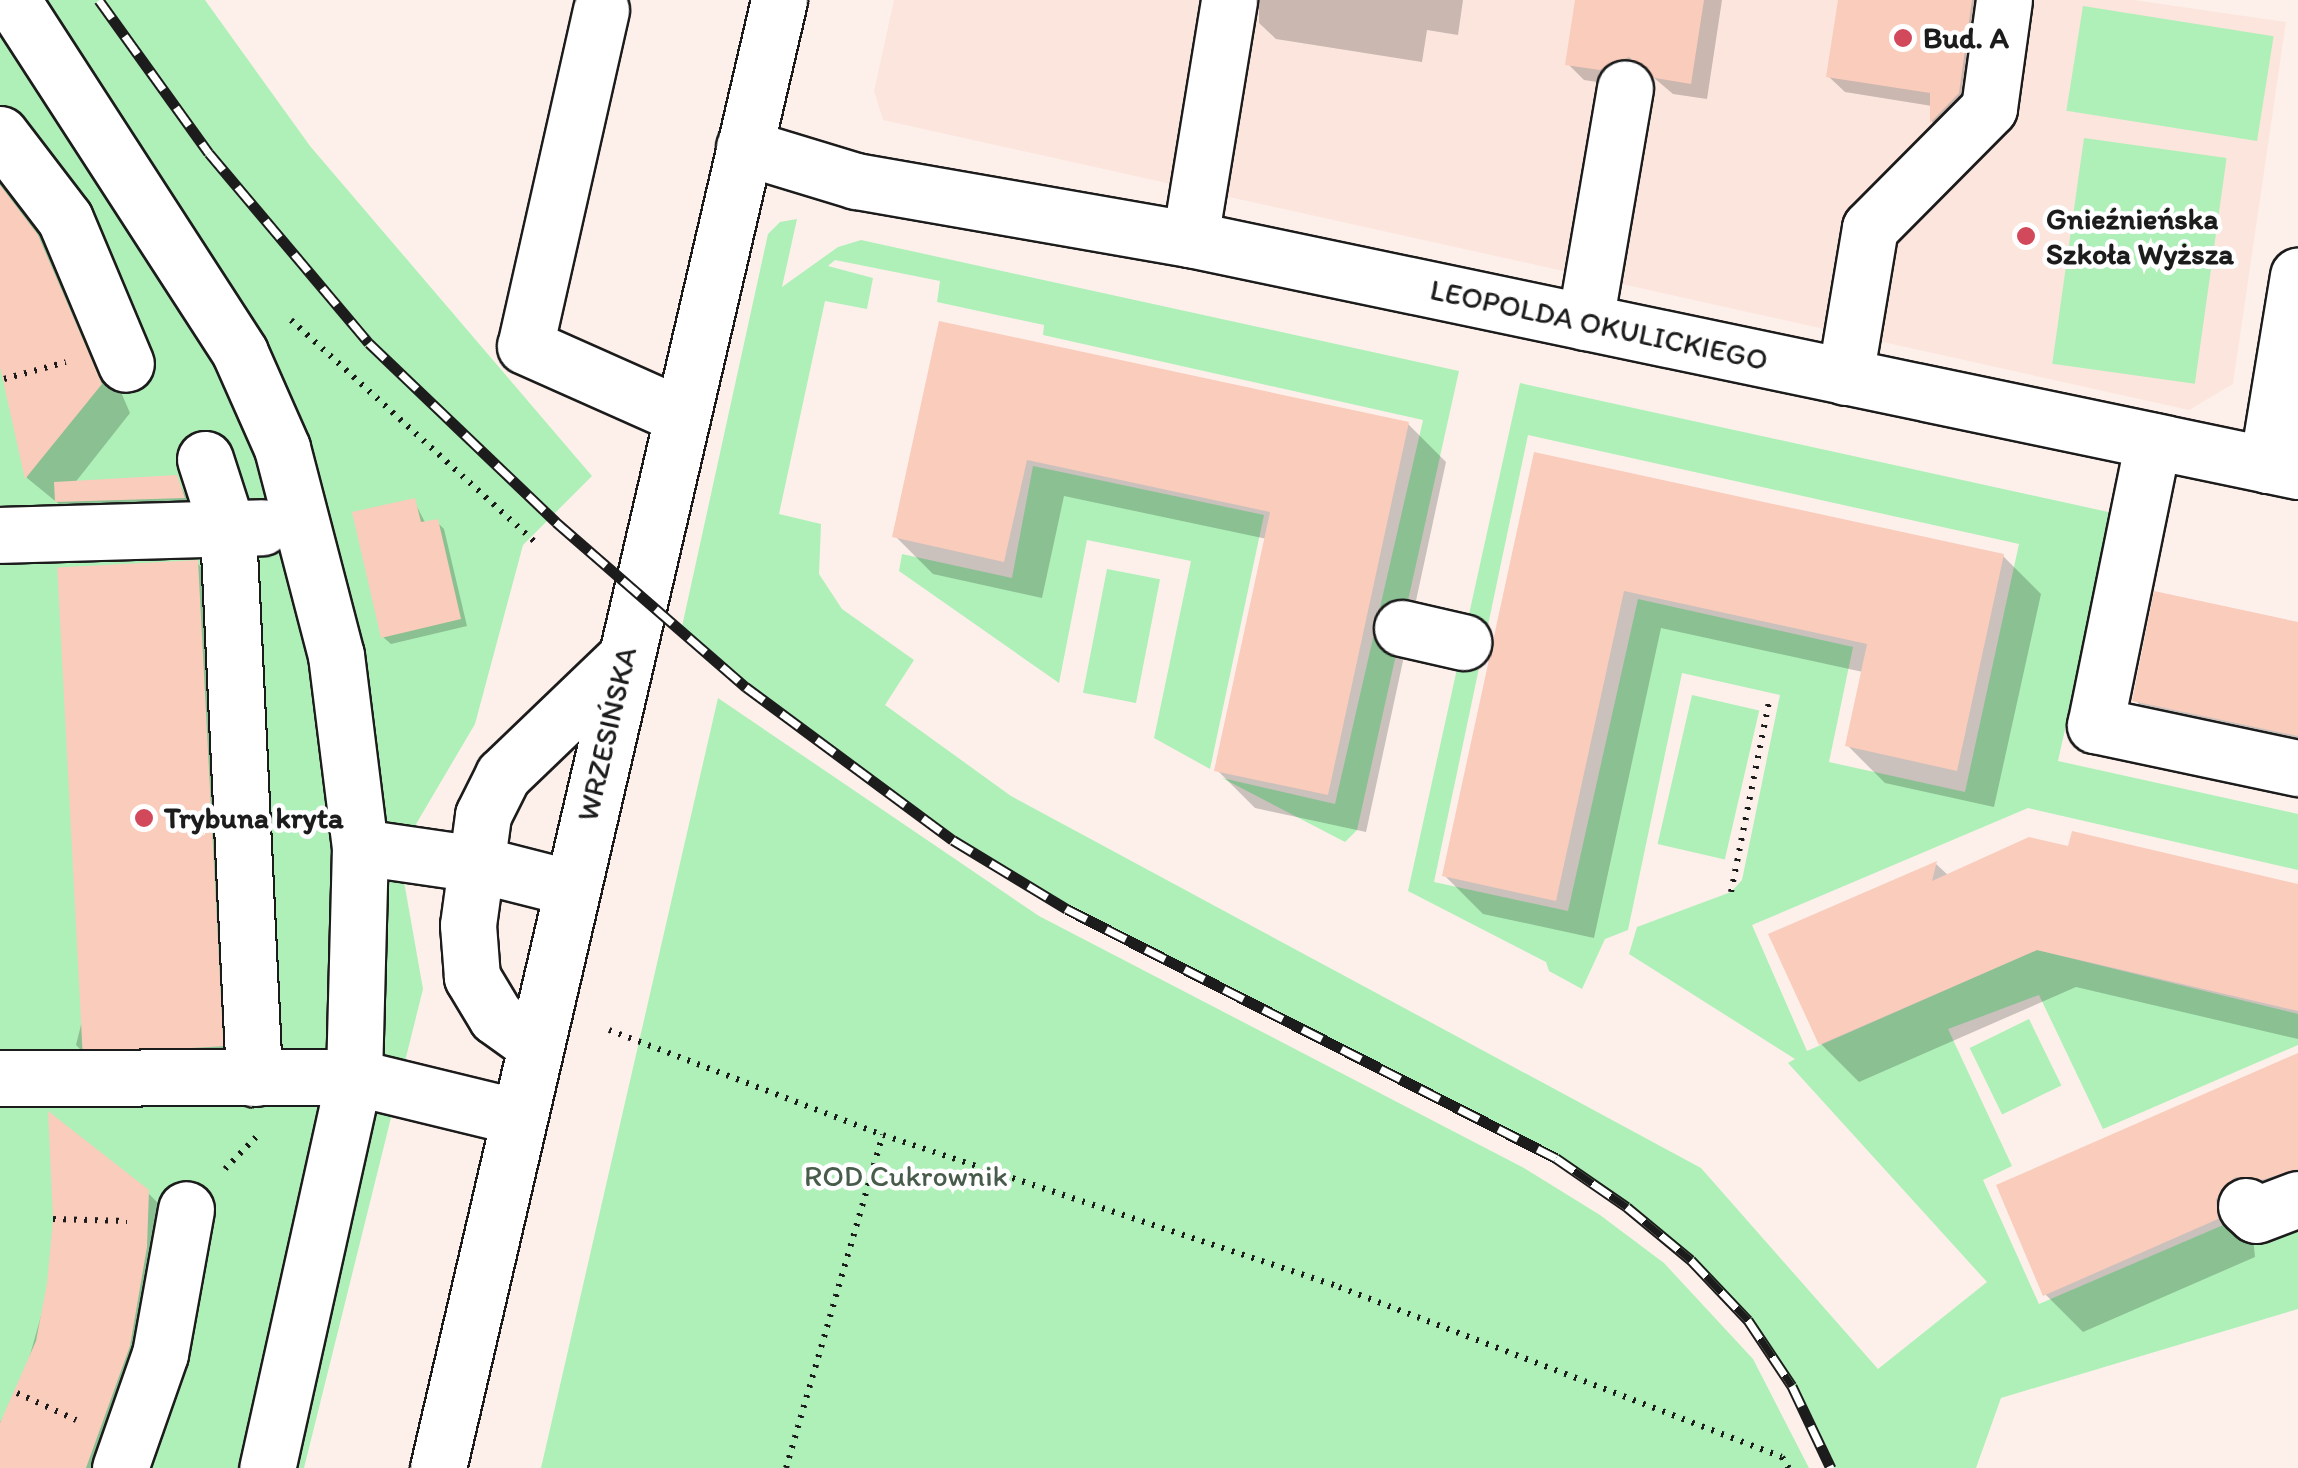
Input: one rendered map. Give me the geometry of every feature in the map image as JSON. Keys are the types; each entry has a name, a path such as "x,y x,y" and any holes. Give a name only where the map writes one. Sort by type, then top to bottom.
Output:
{"street":[{"path":"12,0 240,353 282,448 306,522 336,655 360,847 354,1077 267,1468"},
{"name":"WRZESIŃSKA","path":"438,1468 779,0"},
{"path":"1190,239 1229,0"},
{"path":"1846,376 1870,228 1989,108 2004,0"},
{"path":"601,10 525,346 680,416"},
{"path":"1586,322 1625,88"},
{"path":"0,134 65,219 102,361"},
{"name":"LEOPOLDA OKULICKIEGO","path":"744,146 856,181 1190,239 2283,468 2298,276"},
{"path":"2153,441 2095,726 2298,768"},
{"path":"205,459 228,530 264,1099"},
{"path":"0,536 228,530 306,522"},
{"path":"1402,628 1462,642"},
{"path":"535,1045 496,1016 472,977 468,925 484,815 503,776 624,659"},
{"path":"360,847 477,864 572,888"},
{"path":"0,1078 264,1099 354,1077 518,1116"},
{"path":"120,1468 160,1354 186,1209"}],"path":[{"path":"283,312 538,544"},
{"path":"4,379 102,361"},
{"path":"1731,892 1769,702"},
{"path":"608,1030 884,1135 1339,1288 1782,1457 1788,1468"},
{"path":"186,1209 264,1099"},
{"path":"786,1468 884,1135"},
{"path":"53,1220 130,1222"},
{"path":"16,1393 87,1425"}],"shaded area":[{"path":"894,0 2134,0 2286,22 2233,384 2189,410 883,120 874,91"}],"green space":[{"path":"0,0 205,0 310,146 592,476 523,545 475,724 399,853 423,989 304,1468 0,1468"},
{"path":"2083,6 2274,36 2257,141 2066,111"},
{"path":"2084,138 2227,158 2195,384 2052,364"},
{"path":"797,219 782,287 838,247 861,240 1459,371 1357,830 1345,842 1222,778 1335,804 1423,420 1043,335 1044,325 937,302 940,281 835,260 828,266 873,278 867,309 825,301 779,514 821,524 819,574 842,609 914,660 885,705 1011,796 1701,1168 1878,1369 1987,1282 1788,1063 1795,1059 1629,954 1637,927 1731,892 1742,880 1780,695 1682,673 1628,930 1605,939 1582,989 1549,971 1546,962 1408,891 1520,383 2113,513 2058,761 2298,814 2298,870 2028,808 1752,925 1807,1051 2037,950 2298,1014 2298,1045 2103,1129 2039,995 1948,1029 2012,1166 1983,1180 2039,1304 2235,1220 2298,1225 2298,1309 2001,1398 1976,1468 1831,1468 1792,1386 1748,1320 1691,1260 1627,1207 1478,1116 1189,976 1067,909 844,763 681,631 768,234 780,222","holes":["1528,435 2019,544 1965,792 1829,762 1853,647 1638,599 1568,911 1434,882"]},
{"path":"1033,466 1264,515 1210,769 1154,738 1191,561 1087,540 1059,683 899,571 902,554 1012,578"},
{"path":"1107,569 1160,579 1136,703 1083,693"},
{"path":"1692,695 1759,711 1725,860 1658,844"},
{"name":"ROD Cukrownik","path":"718,698 1039,916 1524,1168 1600,1215 1664,1263 1753,1359 1809,1468 541,1468"},
{"path":"2029,1019 2061,1086 2002,1114 1970,1048"}],"building":[{"path":"1575,0 1704,0 1691,84 1655,78 1629,57 1600,70 1565,65"},
{"name":"Bud. A","path":"1838,0 1972,0 1959,93 1930,123 1930,93 1826,77"},
{"path":"0,185 38,235 102,384 25,479 0,367"},
{"path":"939,321 1409,422 1328,795 1214,771 1270,512 1027,460 1004,562 892,537"},
{"path":"1534,452 2004,554 1957,771 1845,746 1867,644 1624,591 1556,901 1442,876"},
{"path":"177,475 185,498 55,502 54,482"},
{"path":"415,498 421,522 438,519 461,619 381,638 352,512"},
{"name":"Trybuna kryta","path":"198,560 223,1046 83,1054 57,567"},
{"path":"2154,591 2298,622 2298,736 2132,701"},
{"path":"2072,831 2298,884 2298,1011 2037,950 1819,1045 1768,934 1937,861 1932,881 2029,837 2068,846"},
{"path":"2298,1053 2298,1169 2261,1180 2235,1177 2216,1199 2218,1219 2043,1296 1996,1185"},
{"path":"48,1111 149,1190 147,1247 130,1346 86,1468 0,1468 0,1423 36,1341 47,1283 53,1220"}],"railway":[{"path":"99,0 209,153 369,343 556,522 746,687 953,840 1067,909 1556,1158 1627,1207 1691,1260 1748,1320 1792,1386 1831,1468"}],"place":[{"name":"Bud. A","path":"1903,38"},
{"name":"Gnieźnieńska Szkoła Wyższa","path":"2026,236"},
{"name":"Trybuna kryta","path":"144,818"}]}
